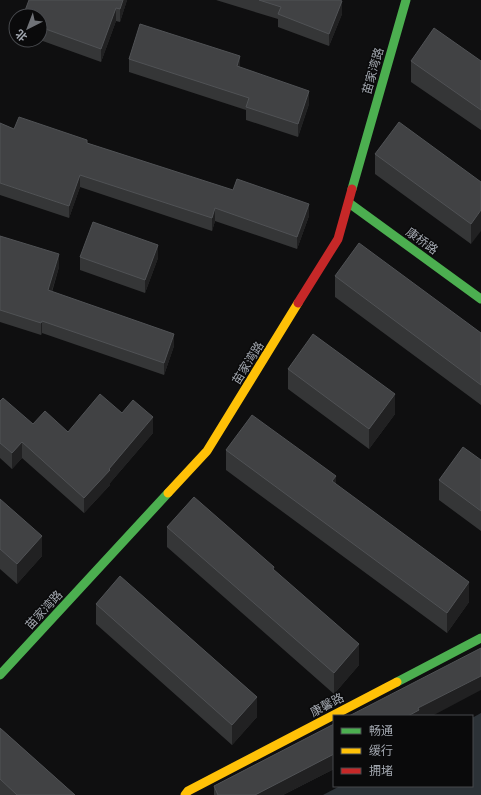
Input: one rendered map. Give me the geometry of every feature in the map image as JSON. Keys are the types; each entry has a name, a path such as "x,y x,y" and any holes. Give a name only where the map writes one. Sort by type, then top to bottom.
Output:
{"street":[{"name":"苗家湾路","path":"0,675 207,451 338,239 406,0"},
{"name":"康桥路","path":"349,203 481,299"},
{"name":"康馨路","path":"334,715 481,638"},
{"name":"康馨路","path":"185,795 188,791 333,715"}],"shaded area":[{"path":"481,713 481,795 323,795 338,787 473,787 473,717"}],"building":[{"path":"29,0 123,0 120,9 116,8 101,49 48,30 48,8 26,8"},
{"path":"259,0 342,1 329,34 278,14 281,7"},
{"path":"140,24 240,56 237,66 309,91 298,124 246,107 249,98 129,59"},
{"path":"434,28 481,61 481,110 411,61"},
{"path":"19,117 87,140 87,143 233,190 237,179 309,204 297,237 215,208 212,218 80,175 69,206 0,183 0,123 14,129"},
{"path":"399,122 481,182 481,210 471,224 375,154"},
{"path":"93,222 158,245 145,280 80,257"},
{"path":"0,236 59,254 48,290 174,334 164,363 42,321 41,323 0,310"},
{"path":"359,243 481,333 481,385 335,276"},
{"path":"313,334 395,394 369,429 288,369"},
{"path":"100,394 122,413 133,400 153,417 109,469 110,470 84,498 22,442 12,453 0,443 0,401 3,398 33,424 45,411 68,432"},
{"path":"252,415 336,476 332,481 469,582 447,613 226,450"},
{"path":"463,447 481,460 481,511 439,480"},
{"path":"194,497 274,567 273,569 359,644 334,673 167,527"},
{"path":"0,499 42,536 17,564 0,549"},
{"path":"120,576 257,697 232,725 96,604"},
{"path":"481,648 481,676 418,708 419,710 410,715 351,715"},
{"path":"333,725 333,755 255,795 218,795 214,786"},
{"path":"0,728 75,795 17,795 0,779"}],"traffic: fast":[{"path":"352,189 406,0"},
{"path":"349,203 481,299"},
{"path":"0,675 168,493"},
{"path":"397,682 481,638"}],"traffic: slow":[{"path":"168,493 207,451 298,303"},
{"path":"334,715 397,682"},
{"path":"185,795 188,791 333,715"}],"traffic: jam":[{"path":"298,303 338,239 352,189"}]}
